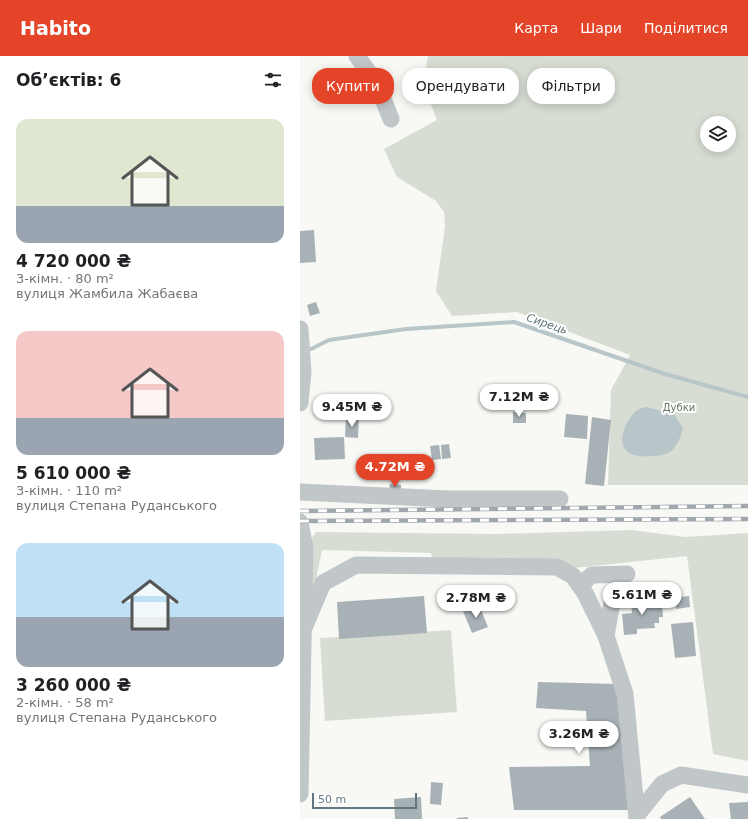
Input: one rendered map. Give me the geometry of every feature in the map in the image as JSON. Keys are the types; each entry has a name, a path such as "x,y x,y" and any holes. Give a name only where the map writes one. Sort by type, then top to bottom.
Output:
{"street":[{"path":"357,56 377,84 392,119"},
{"path":"300,329 303,372 300,403"},
{"path":"300,492 447,499 560,499"},
{"path":"300,522 305,548 300,794"},
{"path":"304,628 323,583 356,565 557,567 573,576 580,585 606,636 625,694 637,817"},
{"path":"580,585 592,575 627,574"},
{"path":"606,636 614,592"},
{"path":"637,817 662,784 681,775 748,785"}],"green space":[{"name":"Дубки","path":"428,56 748,56 748,485 608,485 611,390 630,355 517,312 452,316 436,291 445,226 444,212 436,201 397,177 384,149 437,120 431,104 519,104 519,68 426,68"},
{"path":"632,530 685,537 748,533 748,761 713,754 687,556 555,570 434,569 431,553 322,550 313,594 305,548 316,532 497,534"},
{"path":"451,630 457,712 325,721 320,638"}],"shaded area":[{"path":"646,407 674,414 683,428 676,446 669,453 657,456 636,456 629,453 625,449 622,438 625,426 635,412"}],"building":[{"path":"314,230 316,262 300,263 300,231"},
{"path":"316,302 320,313 310,316 307,305"},
{"path":"513,412 526,413 526,423 513,423"},
{"path":"566,414 588,416 587,439 564,437"},
{"path":"592,417 611,420 604,486 585,484"},
{"path":"346,418 359,418 358,438 345,437"},
{"path":"344,437 345,459 315,460 314,438"},
{"path":"449,444 451,458 442,459 441,445"},
{"path":"439,445 441,459 432,460 430,446"},
{"path":"390,484 401,485 401,492 389,492"},
{"path":"424,596 427,633 339,639 337,602"},
{"path":"689,596 690,607 676,609 674,598"},
{"path":"654,598 654,605 662,604 663,617 659,617 659,623 654,623 655,628 637,629 637,634 624,635 622,614 632,613 631,599"},
{"path":"479,605 488,627 472,633 463,611"},
{"path":"693,622 696,656 675,658 671,624"},
{"path":"538,682 619,684 629,810 514,810 509,767 590,766 586,711 536,708"},
{"path":"431,782 443,783 441,805 430,804"},
{"path":"421,797 422,819 395,819 394,799"},
{"path":"690,797 705,819 661,819 660,817"},
{"path":"748,802 748,819 731,819 729,803"},
{"path":"468,817 468,819 457,819 457,818"}],"waterway":[{"name":"Сирець","path":"311,349 329,340 406,329 514,322 665,374 748,397"}],"railway":[{"path":"300,511 748,506"},
{"path":"300,521 748,519"}]}
